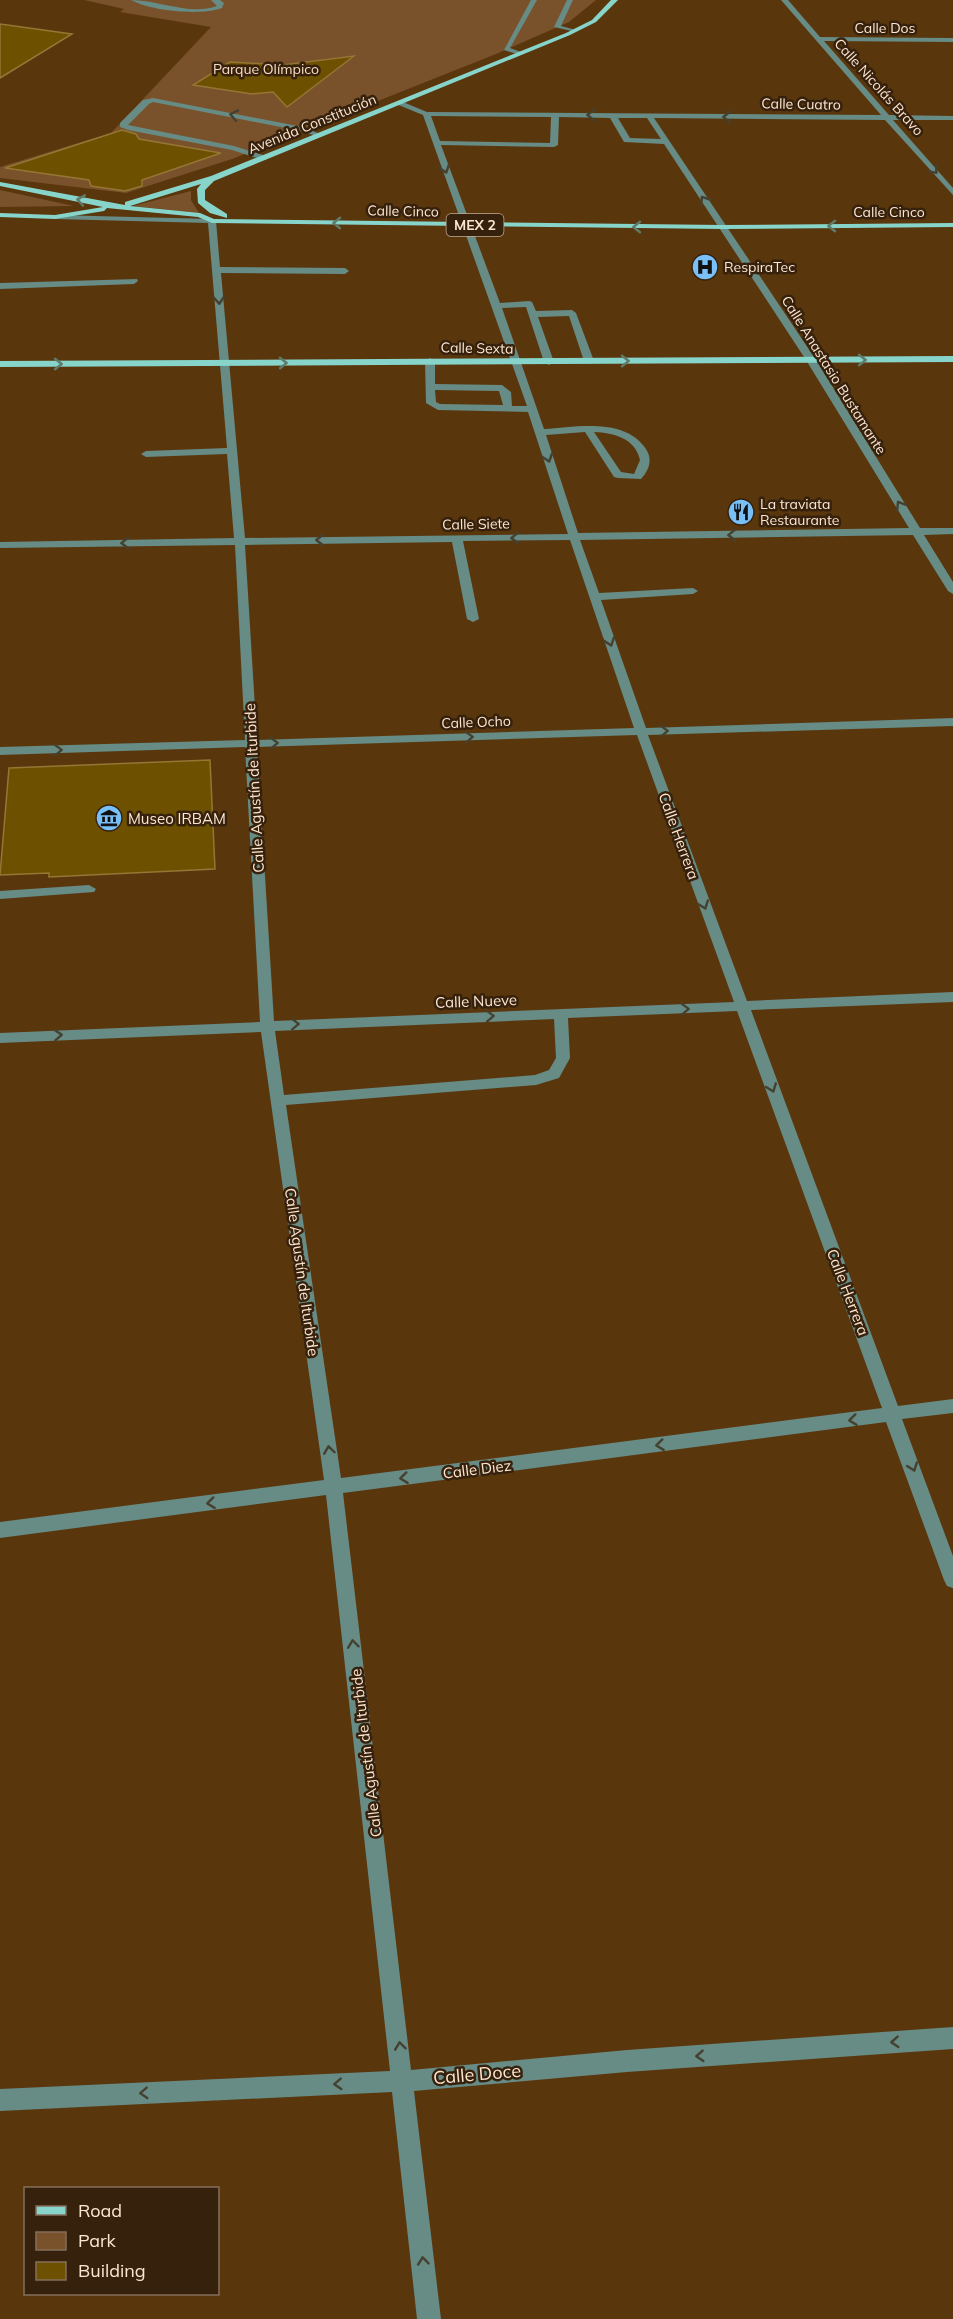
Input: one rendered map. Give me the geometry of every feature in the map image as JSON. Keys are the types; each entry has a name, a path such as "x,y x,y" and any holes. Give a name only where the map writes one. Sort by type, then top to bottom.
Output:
{"main road":[{"name":"Avenida Constitución","path":"0,215 56,217 116,207 214,178 400,104 574,31 594,21 615,0"},
{"path":"212,216 201,201 200,195 201,189 214,178"},
{"name":"Calle Cinco","path":"0,184 116,207 212,216 238,221 723,227 953,225"},
{"name":"Calle Sexta","path":"0,364 953,359"}],"street":[{"path":"134,0 200,12 220,7 221,3 214,0"},
{"path":"520,53 506,50 534,0"},
{"path":"570,0 557,27 574,31"},
{"name":"Calle Nicolás Bravo","path":"784,0 953,193"},
{"name":"Calle Dos","path":"818,39 953,40"},
{"path":"263,158 234,148 123,125 148,100 153,100 291,126 319,135"},
{"path":"400,104 426,114"},
{"name":"Calle Cuatro","path":"426,114 953,118"},
{"name":"Calle Herrera","path":"426,114 517,362 594,597 641,731 741,1007 894,1414 953,1580"},
{"path":"436,143 554,145 555,115"},
{"path":"613,116 627,140 666,142"},
{"name":"Calle Anastasio Bustamante","path":"650,116 811,360 953,591"},
{"path":"56,217 212,216"},
{"name":"Calle Agustín de Iturbide","path":"212,216 240,541 267,1025 334,1487 404,2081 429,2319"},
{"path":"217,270 345,271"},
{"path":"0,286 134,281"},
{"path":"495,306 529,304 549,362"},
{"path":"533,314 572,313 589,361"},
{"path":"430,361 431,403 438,407 532,409"},
{"path":"430,387 502,388 506,392 508,409"},
{"path":"540,432 588,430 617,431 634,438 645,460 644,471 637,477 618,475 588,430"},
{"path":"146,454 232,451"},
{"name":"Calle Siete","path":"0,545 953,531"},
{"path":"457,539 473,619"},
{"path":"594,597 693,591"},
{"name":"Calle Ocho","path":"0,751 953,722"},
{"path":"0,895 89,889"},
{"name":"Calle Nueve","path":"0,1038 953,997"},
{"path":"277,1101 536,1080 554,1074 563,1058 561,1014"},
{"name":"Calle Diez","path":"0,1530 953,1406"},
{"name":"Calle Doce","path":"0,2100 404,2081 627,2061 953,2038"}],"green space":[{"name":"Parque Olímpico","path":"84,0 596,0 569,22 496,54 232,159 126,193 0,178 0,167 111,133 211,27 120,12 124,9"},
{"path":"0,190 74,206 0,207"},
{"path":"191,191 191,200 199,213 133,206"}],"building":[{"path":"0,24 72,34 0,78"},
{"path":"354,56 287,107 273,92 252,94 193,85 230,62 283,65"},
{"path":"122,130 136,134 139,139 221,153 142,180 142,186 125,191 91,186 89,180 5,168"},
{"path":"210,760 215,869 49,877 49,873 0,875 9,768"}],"place":[{"name":"RespiraTec","path":"705,267"},
{"name":"La traviata Restaurante","path":"741,512"},
{"name":"Museo IRBAM","path":"109,818"}]}
